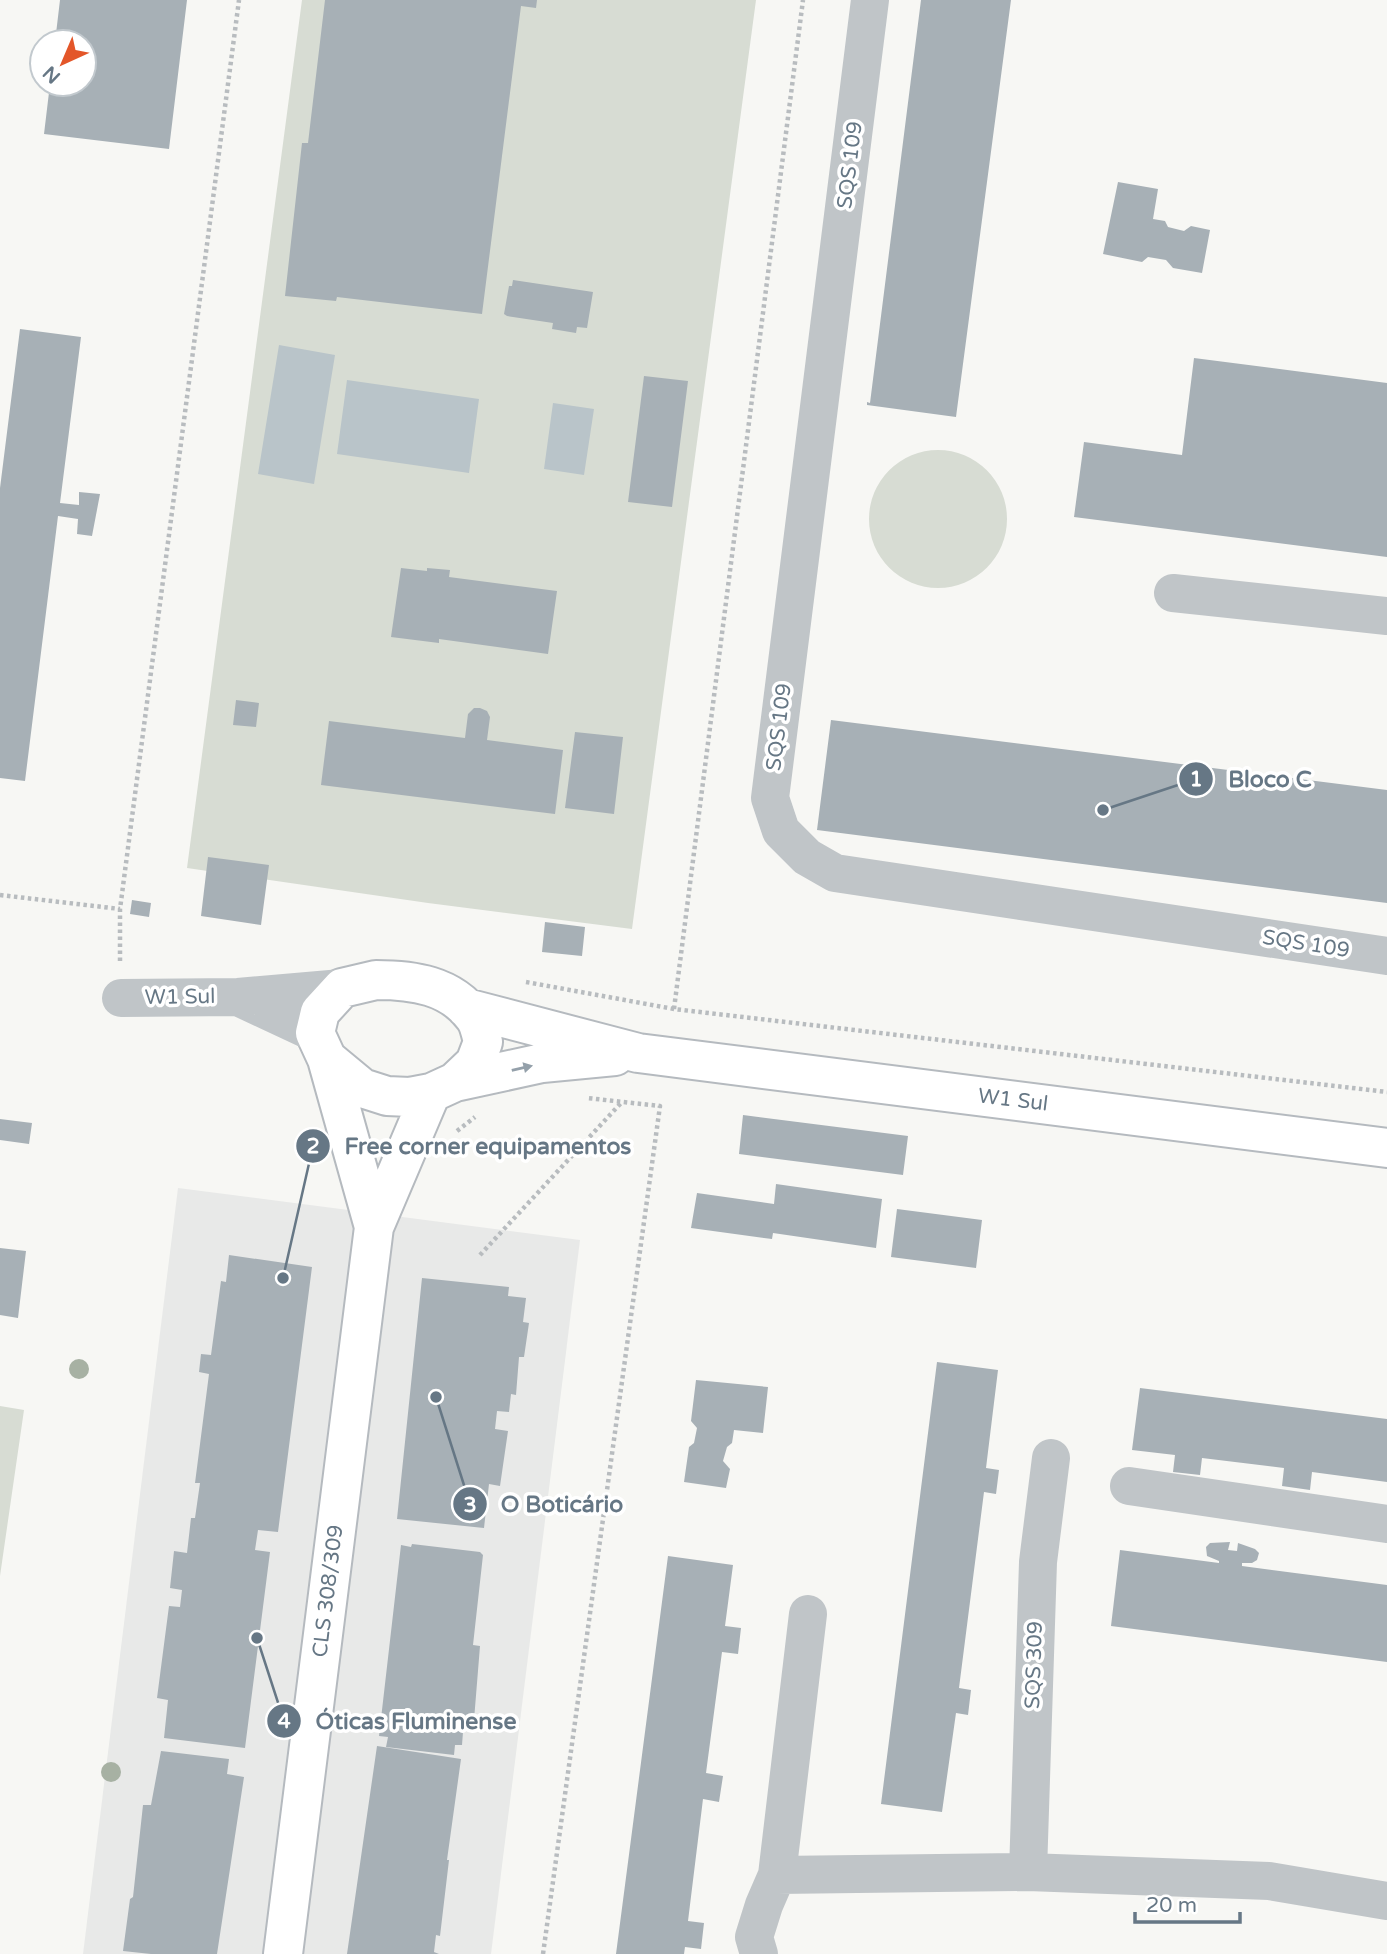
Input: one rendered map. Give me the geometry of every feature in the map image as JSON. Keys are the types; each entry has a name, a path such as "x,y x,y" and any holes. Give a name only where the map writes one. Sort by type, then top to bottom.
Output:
{"street":[{"name":"SQS 109","path":"870,0 770,798 781,831 807,857 835,873 1387,956"},
{"path":"1173,593 1387,616"},
{"path":"402,980 433,986 466,1007 476,1018 484,1042 475,1063 443,1088 410,1097 387,1096 362,1087 321,1046 320,1012 341,988 376,981 402,980"},
{"name":"W1 Sul","path":"121,998 238,997 341,988"},
{"name":"W1 Sul","path":"238,997 321,1046"},
{"name":"W1 Sul","path":"466,1007 638,1053 1387,1148"},
{"name":"CLS 308/309","path":"321,1046 374,1227"},
{"name":"W1 Sul","path":"443,1088 542,1063 638,1053"},
{"name":"CLS 308/309","path":"283,1954 374,1227 443,1088"},
{"name":"SQS 309","path":"1028,1872 1038,1562 1051,1458"},
{"path":"1129,1486 1387,1524"},
{"path":"759,1954 754,1937 777,1875 808,1614"},
{"path":"777,1875 1028,1872 1269,1881 1387,1901"}],"path":[{"path":"121,998 120,909 239,0"},
{"path":"674,1009 803,0"},
{"path":"0,895 120,909"},
{"path":"519,981 674,1009 1387,1092"},
{"path":"543,1954 660,1105 583,1097"},
{"path":"480,1255 621,1103"},
{"path":"447,1139 480,1113"}],"shaded area":[{"path":"302,0 756,0 632,929 187,868"},
{"path":"279,345 335,355 314,484 258,474"},
{"path":"347,380 479,399 469,473 337,454"},
{"path":"553,403 594,409 584,475 544,469"},
{"path":"938,450 964,455 987,470 1002,493 1007,519 1002,545 987,568 964,583 938,588 912,583 889,568 874,545 869,519 874,493 889,470 912,455"},
{"path":"178,1188 580,1240 491,1954 83,1954"},
{"path":"0,1406 24,1410 0,1576"}],"building":[{"path":"60,0 187,0 169,149 44,134 48,98 98,98 98,28 57,28"},
{"path":"325,0 537,0 536,8 521,6 482,314 337,297 336,301 285,296 302,143 308,143"},
{"path":"921,0 1011,0 956,417 867,405 867,402 870,403"},
{"path":"1118,182 1158,189 1153,219 1165,221 1168,227 1184,231 1191,226 1210,230 1202,273 1173,268 1166,260 1148,257 1142,262 1103,254"},
{"path":"513,280 593,292 587,328 577,327 576,333 552,329 553,323 507,316 504,314 509,286 512,286"},
{"path":"20,329 81,337 60,503 79,505 79,492 100,494 92,536 77,534 78,519 58,516 25,781 0,778 0,488"},
{"path":"1194,358 1387,383 1387,557 1074,517 1084,442 1182,455"},
{"path":"644,376 688,381 672,507 628,502"},
{"path":"401,568 450,570 449,577 557,591 548,654 439,639 439,643 391,637"},
{"path":"236,700 259,703 256,727 233,725"},
{"path":"474,708 487,711 490,717 487,740 563,750 555,814 321,785 329,721 465,738 468,714"},
{"path":"831,720 1387,790 1387,903 817,830"},
{"path":"575,732 623,737 614,814 565,808"},
{"path":"208,857 269,865 261,925 201,916"},
{"path":"132,900 151,903 149,917 130,914"},
{"path":"545,922 585,927 582,956 542,952"},
{"path":"743,1115 908,1136 903,1175 739,1154"},
{"path":"0,1119 32,1123 29,1144 0,1140"},
{"path":"776,1184 882,1199 876,1248 773,1233 772,1239 691,1228 697,1193 774,1204"},
{"path":"897,1209 982,1220 976,1268 891,1257"},
{"path":"0,1248 26,1251 18,1318 0,1315"},
{"path":"229,1255 312,1267 278,1532 258,1530 255,1550 270,1552 245,1748 164,1738 168,1700 157,1698 169,1606 180,1607 182,1590 170,1588 174,1551 187,1553 191,1518 195,1518 200,1483 195,1483 209,1374 199,1372 201,1354 211,1355 221,1281 226,1282"},
{"path":"422,1278 509,1287 508,1296 526,1298 523,1322 529,1323 524,1357 519,1357 516,1395 511,1394 509,1412 497,1411 495,1429 508,1431 500,1486 489,1484 484,1528 397,1519"},
{"path":"937,1362 998,1370 986,1468 999,1470 996,1494 984,1492 959,1688 971,1690 968,1715 956,1713 942,1812 881,1804"},
{"path":"696,1380 768,1387 763,1433 734,1430 732,1443 727,1447 723,1461 730,1469 726,1488 684,1482 689,1447 694,1443 697,1428 691,1421"},
{"path":"1140,1388 1387,1419 1387,1482 1312,1472 1310,1490 1282,1486 1284,1468 1202,1458 1200,1475 1173,1472 1175,1455 1132,1450"},
{"path":"1230,1542 1228,1550 1237,1551 1238,1543 1259,1553 1257,1560 1242,1563 1242,1566 1387,1585 1387,1662 1111,1626 1120,1550 1219,1563 1207,1556 1206,1547 1210,1543"},
{"path":"412,1544 480,1552 483,1555 473,1645 480,1646 474,1720 464,1719 462,1745 455,1745 454,1755 386,1747 388,1737 379,1736 401,1545 411,1547"},
{"path":"668,1556 733,1565 725,1626 741,1628 738,1654 722,1652 706,1773 723,1776 719,1802 703,1799 688,1921 704,1923 701,1949 685,1947 684,1954 616,1954"},
{"path":"377,1746 461,1759 440,1936 436,1935 434,1952 439,1954 347,1954"},
{"path":"161,1751 229,1759 227,1774 244,1777 217,1954 151,1954 123,1951 130,1899 133,1897 143,1805 151,1805"}],"place":[{"name":"Bloco C","path":"1103,810"},
{"name":"Free corner equipamentos","path":"283,1278"},
{"name":"O Boticário","path":"436,1397"},
{"name":"Óticas Fluminense","path":"257,1638"}]}
